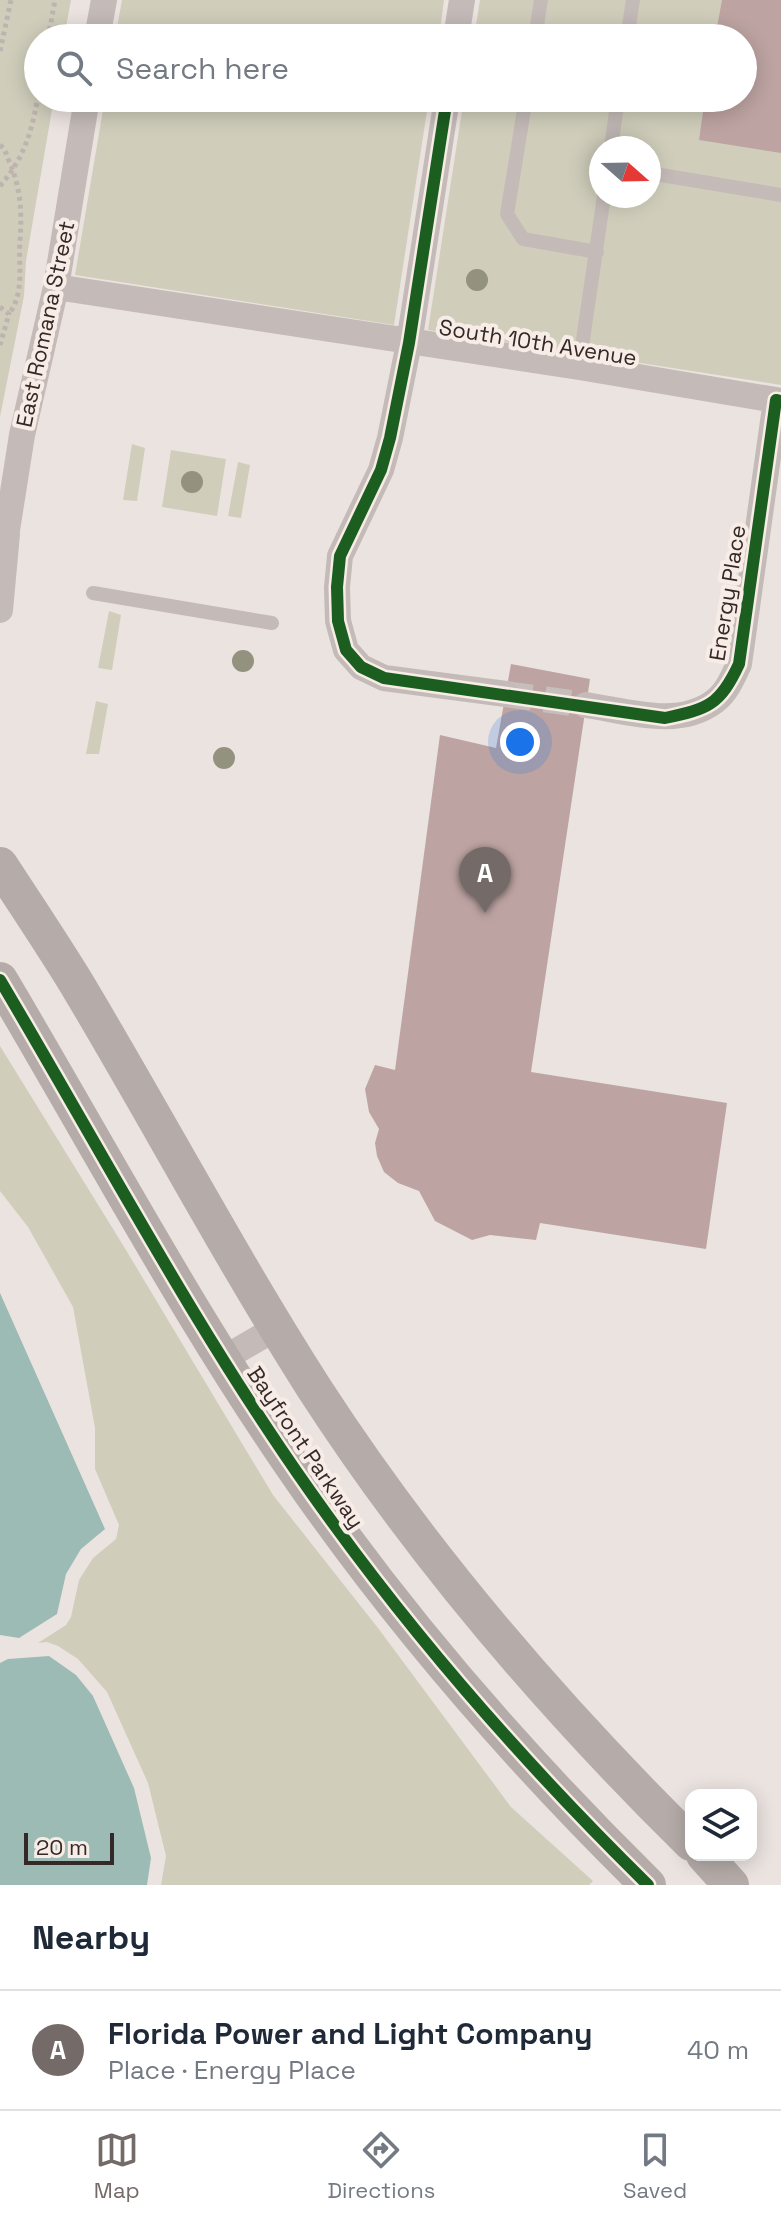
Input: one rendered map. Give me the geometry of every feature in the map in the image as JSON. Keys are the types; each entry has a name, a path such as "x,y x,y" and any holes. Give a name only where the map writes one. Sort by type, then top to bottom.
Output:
{"main road":[{"name":"Bayfront Parkway","path":"0,865 75,981 276,1328 383,1488 465,1595 571,1718 685,1837"},
{"name":"Bayfront Parkway","path":"0,980 223,1359 309,1490 407,1621 467,1693 546,1782 648,1885"},
{"path":"709,1861 731,1885"}],"street":[{"path":"100,24 104,0"},
{"path":"458,24 462,0"},
{"name":"East Romana Street","path":"0,610 4,540 22,435 56,287 85,112"},
{"path":"445,112 409,343 390,438 381,470 340,556 338,621 346,650 361,667 384,678 506,694"},
{"name":"South 10th Avenue","path":"56,287 579,367 779,401"},
{"name":"Energy Place","path":"586,705 665,718 697,711 716,701 729,686 739,664 779,401"},
{"path":"223,1359 276,1328"}],"lane":[{"path":"537,24 541,0"},
{"path":"629,24 633,0"},
{"path":"524,112 507,214 523,239 597,252"},
{"path":"613,136 616,112"},
{"path":"661,175 781,195"},
{"path":"579,367 602,208"},
{"path":"93,593 272,623"}],"path":[{"path":"0,51 11,0"},
{"path":"51,24 55,0"},
{"path":"0,186 27,146 34,112"},
{"path":"0,145 5,148 13,170 21,204 18,292 0,345"},
{"path":"0,307 9,314"}],"shaded area":[{"path":"0,0 71,0 67,24 24,24 24,112 52,112 26,261 24,296 0,417"},
{"path":"122,0 444,0 441,24 118,24"},
{"path":"480,0 781,0 781,385 428,330 462,112 757,112 757,24 476,24"},
{"path":"103,112 427,112 394,325 75,275"},
{"path":"132,444 145,448 137,501 123,500"},
{"path":"171,450 226,459 217,516 162,507"},
{"path":"238,462 250,465 241,518 228,516"},
{"path":"109,611 121,615 112,670 98,668"},
{"path":"96,701 108,704 99,754 86,754"},
{"path":"0,1046 273,1495 378,1628 511,1807 593,1881 589,1885 161,1885 166,1856 148,1783 107,1692 78,1659 58,1646 38,1643 66,1625 71,1617 79,1580 93,1558 116,1539 119,1525 95,1469 95,1428 73,1307 28,1227 0,1191"}],"water":[{"path":"0,1293 105,1529 81,1549 66,1574 57,1614 19,1638 0,1635"},
{"path":"49,1656 76,1675 93,1696 134,1788 151,1858 147,1885 0,1885 0,1663 8,1659"}],"building":[{"path":"722,0 781,0 781,153 699,140 703,112 757,112 757,24 718,24"},
{"path":"511,664 590,679 531,1072 727,1103 706,1249 540,1223 536,1240 490,1235 472,1240 435,1221 419,1191 398,1183 384,1172 377,1156 375,1143 379,1129 369,1112 365,1089 375,1065 395,1070 440,735 496,748"}],"tunnel":[{"path":"506,694 586,705"}],"cycle path":[{"path":"445,112 409,343 390,438 381,470 340,556 338,621 346,650 361,667 384,678 665,718 692,712 711,703 719,697 739,664 776,400 781,401"},
{"path":"0,980 188,1303 310,1491 348,1544 470,1696 557,1792 648,1885"}],"place":[{"name":"Florida Power and Light Company","path":"485,913"}]}
